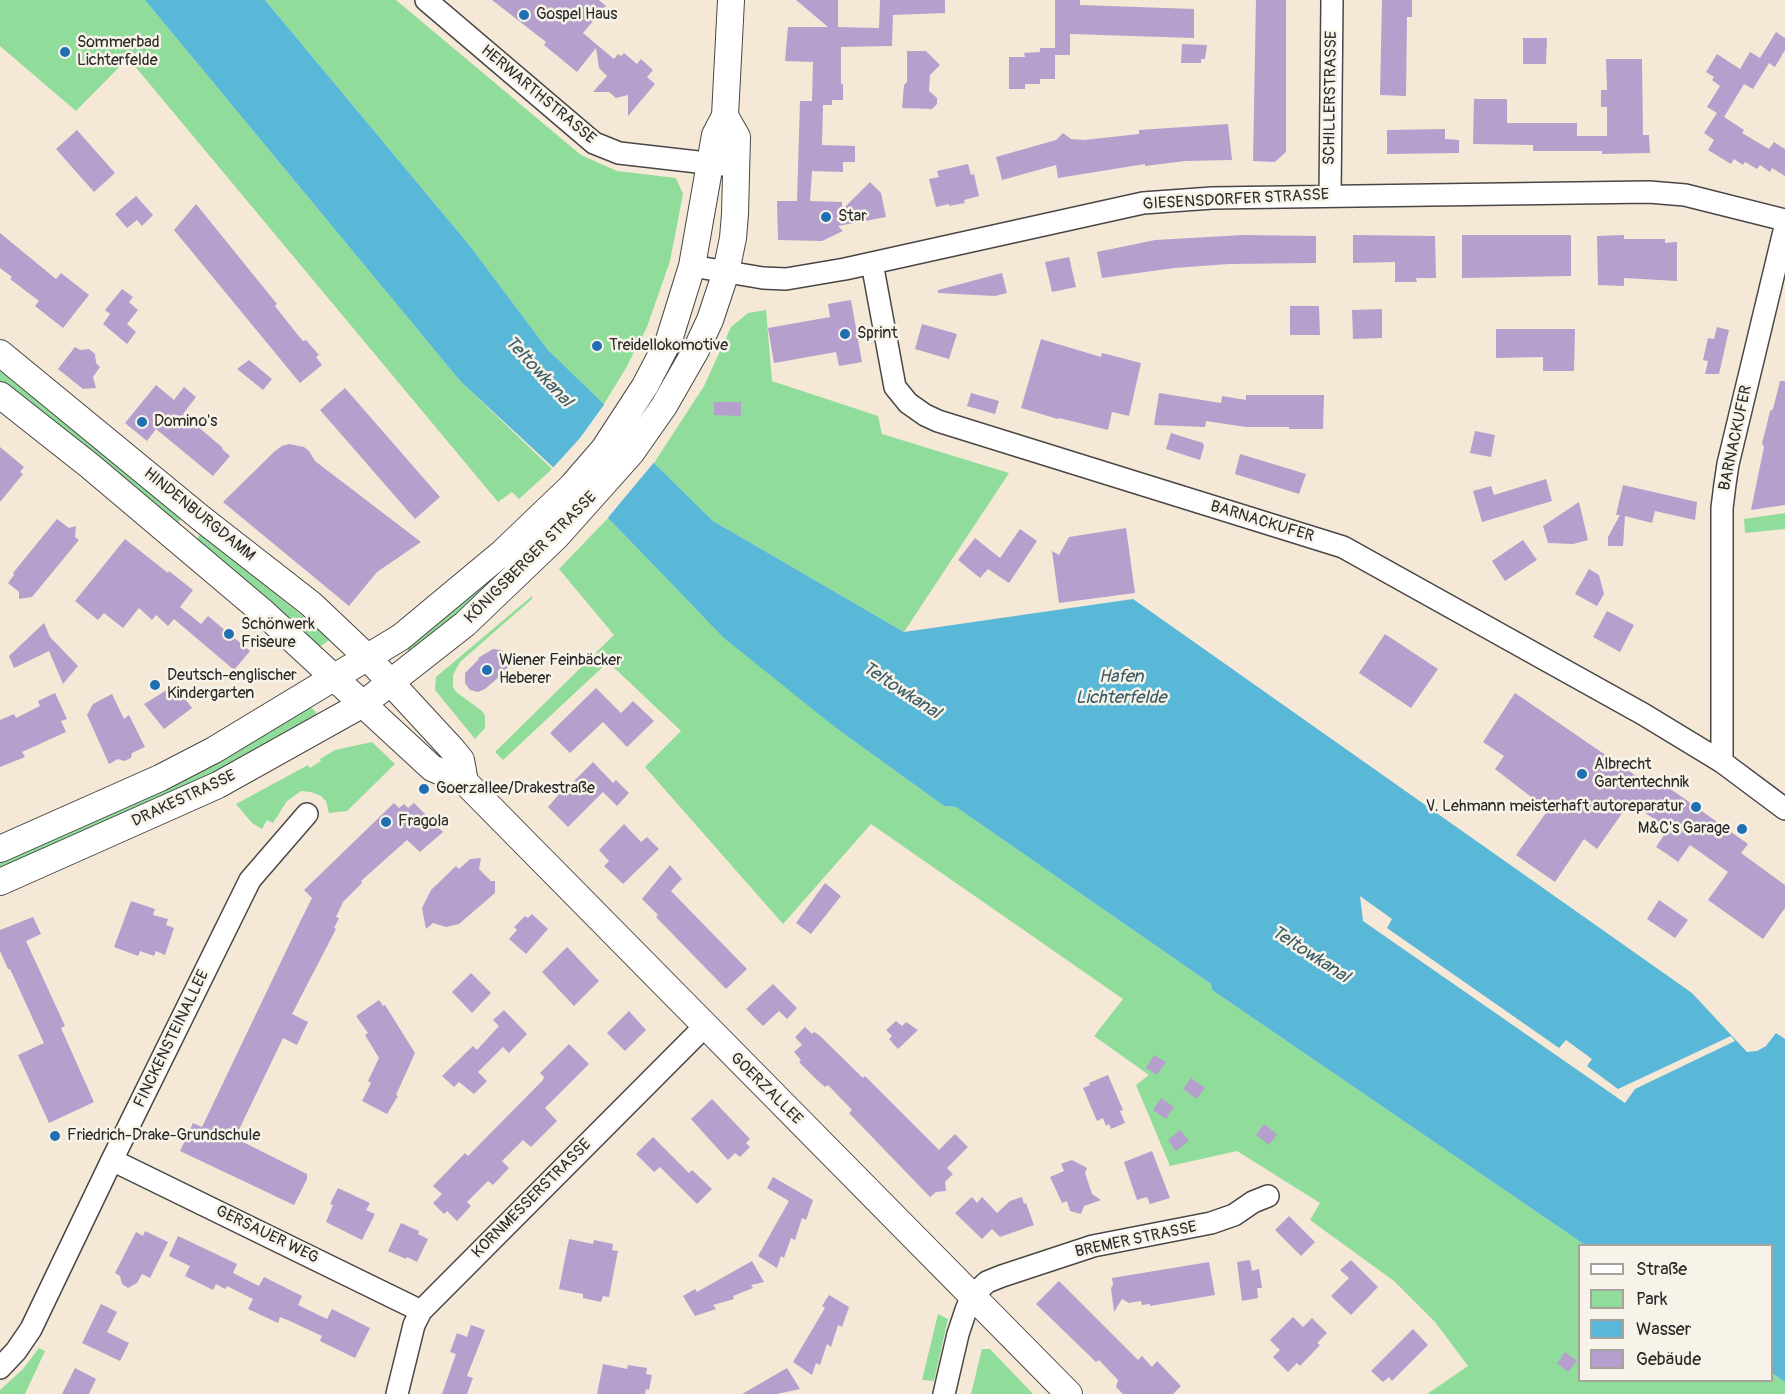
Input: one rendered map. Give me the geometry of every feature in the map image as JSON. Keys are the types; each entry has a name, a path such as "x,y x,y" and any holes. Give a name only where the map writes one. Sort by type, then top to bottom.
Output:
{"main road":[{"name":"KÖNIGSBERGER STRASSE","path":"336,678 400,637 494,560 538,519 572,486 604,449 645,386 669,340 692,266 715,135 725,117 731,0"},
{"name":"KÖNIGSBERGER STRASSE","path":"363,704 465,624 556,537 631,453 664,406 696,350 710,320 726,272 733,238 737,138 725,117"},
{"name":"HINDENBURGDAMM","path":"0,353 202,519 310,604 368,658 391,683"},
{"name":"HINDENBURGDAMM","path":"0,395 90,466 264,613 363,704"},
{"name":"DRAKESTRASSE","path":"0,849 160,778 214,750 336,678"},
{"name":"GOERZALLEE","path":"391,683 461,760 465,782"},
{"name":"DRAKESTRASSE","path":"0,882 218,785 363,704"},
{"name":"GOERZALLEE","path":"363,704 432,768 465,782 1069,1394"}],"street":[{"name":"HERWARTHSTRASSE","path":"426,0 594,143 619,153 736,166"},
{"name":"SCHILLERSTRASSE","path":"1330,196 1332,0"},
{"name":"GIESENSDORFER STRASSE","path":"692,266 763,278 786,279 872,263 1143,203 1212,198 1649,192 1685,195 1785,220"},
{"name":"BARNACKUFER","path":"1722,762 1724,496 1728,464 1785,226"},
{"name":"BARNACKUFER","path":"872,263 895,387 908,403 925,416 1343,547 1643,714 1722,762 1785,809"},
{"name":"FINCKENSTEINALLEE","path":"0,1368 16,1351 31,1329 250,880 307,814"},
{"name":"KORNMESSERSTRASSE","path":"397,1394 414,1324 421,1311 705,1026"},
{"name":"GERSAUER WEG","path":"112,1160 421,1311"},
{"name":"BREMER STRASSE","path":"972,1296 987,1282 1002,1276 1093,1246 1211,1223 1234,1215 1268,1196"},
{"path":"944,1394 958,1335 972,1296"}],"green space":[{"path":"0,0 145,0 461,382 552,469 519,499 512,492 498,502 128,58 76,111 0,46"},
{"path":"265,0 396,0 581,155 617,171 676,178 683,194 670,261 647,327 604,404 548,350 470,246"},
{"path":"766,310 772,381 878,416 882,434 1009,473 904,632 713,521 654,463 704,386 731,327 748,313"},
{"path":"0,371 182,518 177,523 0,381"},
{"path":"1785,513 1785,529 1745,533 1744,519"},
{"path":"608,518 699,612 836,728 944,806 956,807 1211,984 1212,990 1584,1244 1578,1244 1578,1382 1773,1382 1773,1374 1785,1382 1785,1394 1427,1394 1468,1366 1435,1322 1394,1281 1310,1220 1320,1203 1237,1151 1170,1166 1136,1085 1149,1075 1094,1036 1123,999 871,824 783,924 645,767 681,731 608,662 503,760 495,752 614,635 559,569"},
{"path":"545,528 549,532 516,565 411,654 405,647"},
{"path":"201,533 331,639 319,647 196,540"},
{"path":"532,596 532,599 460,662 453,675 453,687 456,692 482,711 485,716 485,728 475,739 435,690 436,677"},
{"path":"311,707 319,716 248,757 0,870 0,860 269,731"},
{"path":"372,742 395,764 347,811 329,813 326,801 321,796 301,791 287,801 273,823 267,820 262,829 252,823 236,804 308,765 310,768 335,750"},
{"path":"938,1314 948,1319 934,1381 922,1380"},
{"path":"39,1348 45,1351 25,1394 0,1394 0,1390 23,1369"},
{"path":"982,1349 990,1349 1033,1394 971,1394"}],"water":[{"path":"145,0 265,0 470,246 548,350 604,404 654,463 713,521 904,632 1133,599 1692,993 1747,1052 1757,1051 1766,1046 1776,1033 1785,1039 1785,1382 1773,1374 1773,1244 1584,1244 1212,990 1211,984 956,807 944,806 836,728 724,638 608,518 461,382"}],"pier":[{"path":"606,402 656,460 606,520 550,471 580,438"},
{"path":"1360,896 1392,919 1387,928 1559,1048 1566,1040 1592,1059 1587,1066 1618,1089 1731,1036 1735,1041 1635,1089 1625,1103 1363,921"}],"building":[{"path":"492,0 599,0 606,6 583,33 614,59 618,54 621,56 624,53 637,64 641,59 653,70 647,77 655,84 628,116 628,95 616,98 609,92 593,92 607,76 599,68 596,48 577,72 544,45 546,42"},
{"path":"796,0 838,0 838,27 879,28 880,0 945,0 945,13 893,15 892,46 841,47 843,100 832,100 832,105 823,105 822,145 855,146 855,162 843,162 843,172 812,171 810,201 842,202 842,210 870,182 881,193 886,217 838,226 843,231 822,241 778,240 777,201 797,201 800,101 812,101 813,62 785,61 788,27 828,27"},
{"path":"1055,0 1080,0 1080,5 1194,9 1194,38 1070,34 1070,55 1055,55 1055,79 1040,79 1040,84 1025,84 1025,89 1009,89 1009,57 1025,57 1024,53 1040,52 1040,48 1055,48"},
{"path":"1256,0 1286,0 1286,152 1275,162 1253,161"},
{"path":"1382,0 1412,0 1412,17 1407,17 1406,96 1380,95"},
{"path":"1776,32 1785,38 1785,50 1775,67 1769,63 1753,89 1744,84 1724,117 1744,130 1742,133 1769,149 1774,142 1785,149 1785,176 1772,168 1770,172 1760,165 1757,169 1745,162 1743,165 1734,159 1731,164 1708,150 1714,140 1704,133 1717,113 1707,107 1720,86 1712,80 1714,77 1706,72 1717,54 1740,69 1750,52 1760,58"},
{"path":"1523,38 1547,38 1546,64 1523,64"},
{"path":"1182,44 1207,45 1205,59 1201,59 1201,63 1181,63"},
{"path":"907,51 926,51 940,65 930,75 929,91 937,98 937,104 932,109 902,108 904,85 907,82"},
{"path":"1606,59 1642,59 1643,135 1649,135 1650,153 1602,154 1602,151 1533,151 1533,145 1473,144 1474,99 1507,99 1507,123 1577,123 1577,136 1607,136 1607,107 1601,107 1601,90 1607,90"},
{"path":"1228,124 1232,160 1186,161 1145,166 1145,164 1058,178 1056,165 1002,180 996,157 1056,140 1063,133 1071,139 1084,140 1139,134 1139,130"},
{"path":"1445,129 1445,139 1459,140 1459,153 1387,154 1387,130"},
{"path":"77,130 115,173 94,192 56,149"},
{"path":"968,164 971,175 974,174 979,196 964,200 965,203 936,207 929,179 939,177 937,171"},
{"path":"136,196 153,215 142,226 137,220 127,228 115,214"},
{"path":"196,204 277,304 275,306 297,334 303,341 306,340 319,355 316,357 322,365 300,383 174,230"},
{"path":"0,233 56,279 61,273 89,295 63,328 35,306 39,301 10,279 12,277 0,268"},
{"path":"1243,235 1316,236 1316,263 1229,264 1174,268 1102,278 1097,252 1155,240"},
{"path":"1353,235 1435,236 1436,278 1416,278 1417,282 1395,282 1395,262 1353,263"},
{"path":"1462,235 1571,235 1571,276 1462,278"},
{"path":"1624,235 1624,239 1665,239 1665,243 1677,242 1677,281 1624,278 1624,286 1598,285 1597,236"},
{"path":"1069,257 1076,287 1052,292 1045,262"},
{"path":"1002,273 1007,293 995,296 938,293 938,290"},
{"path":"122,289 133,297 129,302 138,310 127,324 136,332 127,344 103,324 110,314 105,310"},
{"path":"851,300 862,362 839,366 836,352 774,363 768,328 830,317 828,304"},
{"path":"1290,306 1319,306 1320,335 1290,335"},
{"path":"1382,309 1382,338 1353,339 1352,310"},
{"path":"922,324 957,334 949,359 915,349"},
{"path":"1717,327 1729,330 1719,374 1705,374 1708,361 1703,360 1708,338 1714,339"},
{"path":"1496,329 1575,329 1574,371 1543,371 1543,357 1496,358"},
{"path":"1041,339 1101,357 1102,353 1141,363 1129,416 1112,412 1108,430 1021,408"},
{"path":"75,347 80,350 89,349 95,354 96,363 100,367 93,377 96,388 83,389 58,369"},
{"path":"249,360 272,379 263,390 237,369"},
{"path":"1780,381 1785,381 1785,505 1751,510 1764,447 1762,443"},
{"path":"156,385 174,400 184,387 196,397 183,414 230,456 213,476 156,429 147,441 125,423"},
{"path":"345,388 440,497 415,519 320,410"},
{"path":"971,393 999,401 995,414 967,406"},
{"path":"1159,393 1221,403 1222,396 1246,400 1246,395 1324,395 1323,429 1246,427 1206,421 1205,427 1154,425"},
{"path":"714,402 741,402 741,416 714,415"},
{"path":"1475,431 1495,435 1491,457 1470,453"},
{"path":"1171,433 1203,443 1200,460 1166,449"},
{"path":"289,444 304,447 315,461 421,542 377,572 349,606 223,502 275,451"},
{"path":"0,447 24,467 20,472 23,474 0,502"},
{"path":"1240,454 1306,474 1299,494 1235,474"},
{"path":"1546,479 1552,501 1482,522 1473,491 1491,486 1494,495"},
{"path":"1623,485 1697,502 1695,520 1655,511 1652,523 1625,516 1623,546 1608,546 1608,537 1620,515 1616,515"},
{"path":"1579,502 1588,540 1573,544 1548,543 1543,526"},
{"path":"57,519 69,528 76,526 75,537 79,540 32,597 19,599 19,592 8,583 13,573"},
{"path":"1126,528 1135,593 1059,603 1052,551 1059,555 1069,537"},
{"path":"1020,529 1037,541 1009,583 988,569 980,578 958,560 975,538 1000,558"},
{"path":"125,539 193,590 180,607 201,624 208,616 250,651 234,670 174,619 168,626 156,615 152,620 139,608 123,628 104,613 98,620 75,601"},
{"path":"1523,540 1537,560 1505,581 1492,561"},
{"path":"1589,569 1599,575 1604,594 1597,606 1575,594"},
{"path":"1607,611 1634,625 1620,652 1593,637"},
{"path":"44,623 50,637 78,666 63,684 49,651 14,668 9,656"},
{"path":"1385,634 1438,669 1411,708 1359,673"},
{"name":"Wiener Feinbäcker Heberer","path":"493,649 501,650 507,655 509,662 507,670 485,689 478,692 470,690 465,683 465,673 478,658"},
{"path":"175,685 192,708 164,729 144,704"},
{"path":"596,688 621,713 633,701 654,721 627,747 603,722 570,753 550,733"},
{"path":"55,693 67,719 61,721 66,732 22,752 25,757 0,767 0,720 14,714 16,718 40,706 38,701"},
{"path":"1515,693 1645,782 1651,775 1748,844 1741,853 1785,885 1785,908 1763,939 1708,900 1728,872 1690,845 1678,862 1656,847 1668,829 1630,802 1597,849 1584,839 1555,882 1516,855 1548,810 1495,769 1504,756 1483,742"},
{"path":"112,694 124,719 129,715 145,747 132,753 131,758 124,761 118,759 109,764 87,715 93,704"},
{"path":"593,762 613,783 616,780 629,793 617,806 603,792 568,827 548,807 565,787 567,788"},
{"path":"394,803 399,808 404,804 408,808 414,803 443,832 420,852 407,840 361,881 362,883 343,902 336,917 339,918 334,928 336,929 292,1014 308,1022 297,1045 283,1038 235,1138 307,1174 307,1179 294,1205 180,1151 193,1123 202,1127 312,898 304,890"},
{"path":"624,824 641,842 647,837 659,849 623,884 604,866 609,861 599,850"},
{"path":"481,858 479,869 491,881 495,881 495,893 459,924 446,927 433,923 426,929 422,908 431,890 456,866 459,869 470,859"},
{"path":"670,865 682,879 671,891 747,969 726,989 656,917 658,915 642,899"},
{"path":"825,883 841,896 811,934 796,923"},
{"path":"1659,900 1688,920 1675,938 1647,919"},
{"path":"131,901 155,909 153,915 168,919 166,925 174,928 165,955 156,951 154,956 140,951 138,956 114,947"},
{"path":"532,914 548,929 526,954 509,939 517,930 514,927 525,916 528,918"},
{"path":"33,917 41,934 26,941 65,1026 61,1028 94,1102 49,1123 18,1055 44,1043 0,951 0,930"},
{"path":"567,947 599,981 574,1006 542,972"},
{"path":"471,973 491,993 472,1013 452,992"},
{"path":"773,984 797,1008 787,1019 779,1011 763,1026 746,1009"},
{"path":"379,1000 383,1006 385,1005 415,1053 396,1095 398,1096 387,1114 362,1101 379,1058 365,1035 368,1033 356,1016"},
{"path":"504,1010 527,1034 509,1053 503,1047 478,1072 487,1081 474,1094 459,1082 454,1087 442,1076 473,1046 477,1050 499,1026 493,1020"},
{"path":"629,1011 646,1030 625,1051 607,1033"},
{"path":"896,1021 902,1026 906,1022 918,1030 898,1049 889,1039 892,1036 886,1030"},
{"path":"805,1027 812,1034 814,1032 819,1035 863,1078 865,1076 939,1150 955,1134 968,1147 947,1168 953,1174 945,1182 946,1191 936,1192 930,1197 849,1113 852,1110 828,1085 825,1087 799,1062 801,1060 794,1052 802,1045 795,1037"},
{"path":"569,1044 589,1064 545,1108 557,1121 531,1147 523,1140 502,1161 509,1168 493,1185 488,1181 467,1202 471,1206 457,1221 447,1211 444,1214 433,1203 442,1194 433,1186 465,1153 468,1156 543,1080 544,1077 540,1073"},
{"path":"1154,1055 1166,1062 1157,1075 1146,1068"},
{"path":"1108,1075 1123,1110 1120,1111 1125,1123 1111,1129 1109,1124 1106,1126 1103,1118 1097,1121 1083,1088"},
{"path":"1191,1078 1205,1088 1197,1099 1183,1089"},
{"path":"1161,1098 1174,1107 1166,1119 1153,1110"},
{"path":"712,1099 750,1139 746,1143 750,1147 740,1157 735,1153 728,1160 691,1119"},
{"path":"1264,1124 1277,1134 1269,1145 1256,1135"},
{"path":"1180,1130 1189,1141 1176,1151 1168,1140"},
{"path":"653,1137 689,1173 692,1170 712,1189 697,1204 660,1167 654,1172 636,1154"},
{"path":"1152,1151 1170,1198 1150,1204 1147,1197 1137,1200 1124,1162"},
{"path":"1072,1160 1087,1168 1085,1173 1092,1194 1101,1200 1084,1206 1081,1214 1070,1211 1067,1201 1062,1203 1050,1177 1064,1171 1061,1164"},
{"path":"773,1177 813,1200 806,1220 802,1218 795,1240 791,1238 784,1258 781,1256 777,1268 758,1256 789,1201 767,1188"},
{"path":"338,1188 370,1203 366,1210 375,1214 362,1240 326,1222 333,1205 330,1204"},
{"path":"972,1197 977,1203 982,1197 997,1213 1010,1201 1022,1197 1034,1225 1000,1237 992,1229 982,1239 955,1213"},
{"path":"1289,1216 1315,1242 1301,1256 1275,1230"},
{"path":"401,1223 419,1231 418,1234 428,1239 417,1262 388,1251"},
{"path":"145,1231 168,1242 150,1278 142,1274 137,1283 128,1288 122,1284 120,1276 115,1273 136,1232 143,1236"},
{"path":"178,1236 237,1264 233,1273 259,1286 264,1277 302,1296 298,1305 327,1319 332,1309 370,1328 355,1358 320,1341 322,1336 290,1321 280,1317 278,1323 248,1309 253,1299 227,1286 225,1289 216,1284 213,1290 185,1276 190,1266 169,1256"},
{"path":"569,1239 593,1244 594,1240 613,1244 612,1250 618,1251 609,1297 603,1296 601,1302 583,1298 583,1294 559,1289"},
{"path":"1250,1260 1252,1271 1259,1269 1262,1288 1257,1288 1258,1298 1242,1301 1237,1262"},
{"path":"1351,1260 1378,1287 1351,1315 1331,1296 1349,1278 1340,1270"},
{"path":"752,1261 764,1282 751,1285 753,1288 733,1296 734,1299 713,1305 716,1309 695,1316 683,1296 695,1289 697,1292"},
{"path":"1209,1262 1215,1295 1150,1306 1150,1304 1142,1305 1141,1301 1129,1303 1122,1299 1114,1312 1112,1278"},
{"path":"1059,1281 1138,1360 1142,1356 1152,1367 1157,1361 1181,1386 1173,1394 1123,1394 1116,1387 1118,1380 1099,1360 1096,1362 1036,1304"},
{"path":"829,1295 849,1307 842,1327 838,1325 831,1347 827,1344 820,1365 816,1363 812,1375 793,1362 825,1308 822,1306"},
{"path":"101,1304 117,1312 107,1332 129,1343 120,1361 82,1343"},
{"path":"1293,1317 1303,1327 1312,1318 1327,1333 1317,1343 1320,1345 1300,1366 1297,1363 1288,1372 1273,1357 1280,1350 1270,1340"},
{"path":"471,1325 485,1330 467,1376 473,1378 467,1394 442,1394 456,1354 450,1352 457,1333 467,1337"},
{"path":"1413,1329 1428,1345 1392,1381 1389,1377 1383,1382 1371,1371"},
{"path":"1565,1352 1577,1361 1568,1372 1557,1363"},
{"path":"603,1364 627,1369 628,1365 647,1368 646,1374 652,1375 649,1390 646,1389 645,1394 597,1394"},
{"path":"75,1368 96,1379 89,1394 62,1394"},
{"path":"787,1368 800,1389 777,1394 742,1394"}],"place":[{"name":"Gospel Haus","path":"524,15"},
{"name":"Sommerbad Lichterfelde","path":"65,52"},
{"name":"Star","path":"826,217"},
{"name":"Sprint","path":"845,334"},
{"name":"Treidellokomotive","path":"597,346"},
{"name":"Domino's","path":"142,422"},
{"name":"Schönwerk Friseure","path":"229,634"},
{"name":"Wiener Feinbäcker Heberer","path":"487,670"},
{"name":"Deutsch-englischer Kindergarten","path":"155,685"},
{"name":"Albrecht Gartentechnik","path":"1582,774"},
{"name":"Goerzallee/Drakestraße","path":"424,789"},
{"name":"V. Lehmann meisterhaft autoreparatur","path":"1696,807"},
{"name":"Fragola","path":"386,822"},
{"name":"M&C's Garage","path":"1742,829"},
{"name":"Friedrich-Drake-Grundschule","path":"55,1136"}],"water label":[{"name":"Teltowkanal","path":"538,372"},
{"name":"Hafen Lichterfelde","path":"1121,687"},
{"name":"Teltowkanal","path":"901,691"},
{"name":"Teltowkanal","path":"1310,955"}]}
